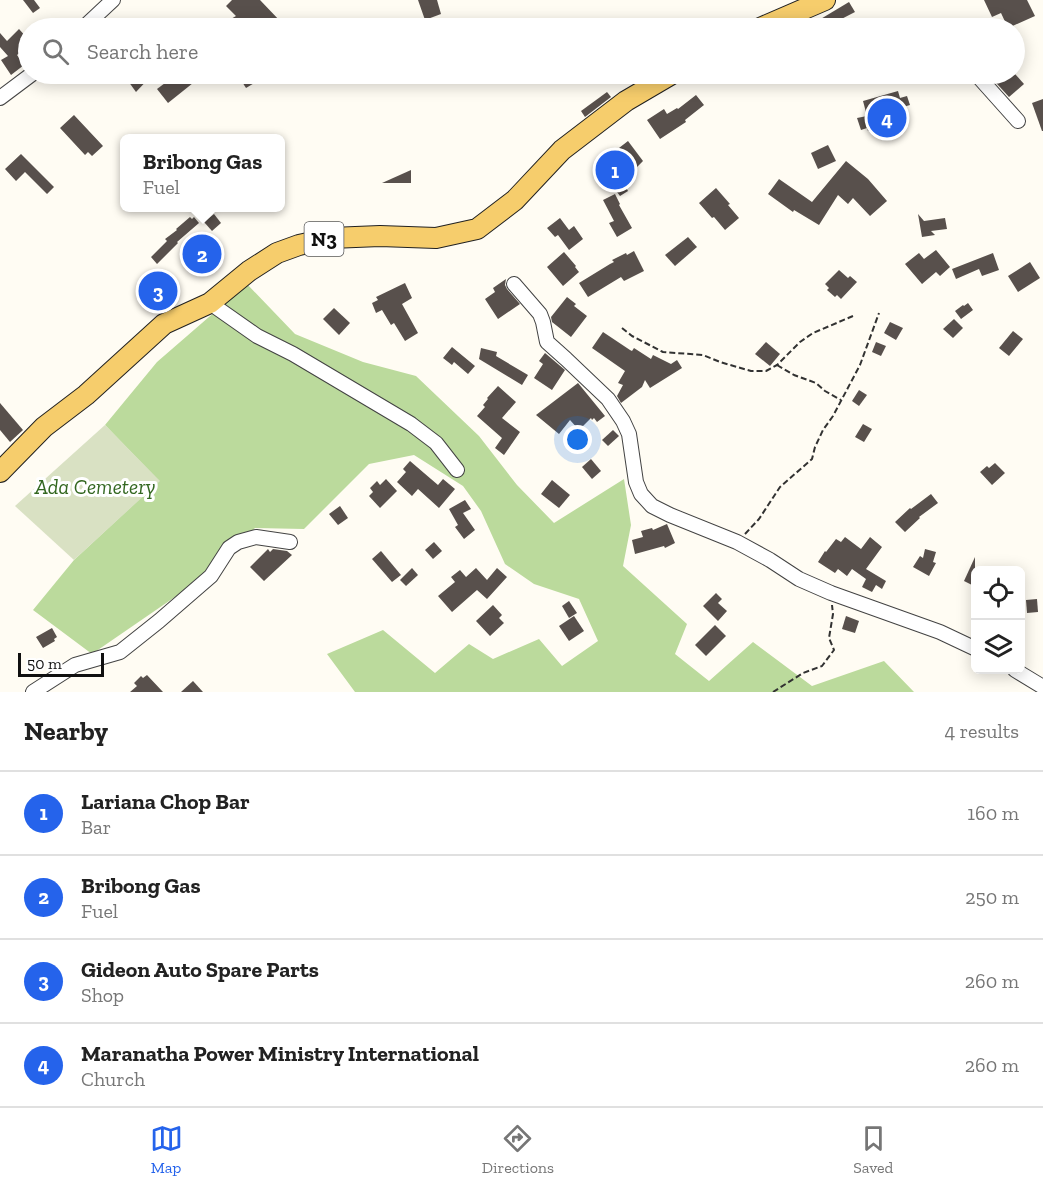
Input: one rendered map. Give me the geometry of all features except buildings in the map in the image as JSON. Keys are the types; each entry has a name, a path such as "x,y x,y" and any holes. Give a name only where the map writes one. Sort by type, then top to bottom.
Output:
{"main road":[{"path":"783,17 825,0"},
{"name":"N3","path":"1,469 44,426 86,395 164,324 210,303 249,271 278,253 331,237 436,238 477,229 515,200 562,150 626,101 655,84"}],"street":[{"path":"94,18 113,0"},
{"path":"0,98 19,84"},
{"path":"985,84 1018,121"},
{"path":"514,284 540,314 547,342 608,399 623,421 629,434 636,482 652,506 737,542 799,579 831,593 940,632 971,647"},
{"path":"210,303 257,336 293,354 411,424 436,443 457,470"},
{"path":"33,692 55,686 75,664 120,652 211,576 229,548 238,542 256,537 290,542"},
{"path":"1023,674 1043,687"}],"path":[{"path":"737,542 759,519 780,487 812,459 823,430 860,365 879,313"},
{"path":"622,328 632,336 663,352 703,356 751,372 766,370 777,365 800,342 813,333 853,316"},
{"path":"777,365 794,375 816,383 841,400"},
{"path":"773,692 803,673 822,666 834,650 829,638 833,614 831,593"}],"green space":[{"path":"247,284 295,334 363,362 416,376 479,436 517,485 554,523 624,479 631,525 623,566 687,624 675,654 709,681 753,642 812,686 884,661 914,692 355,692 327,654 383,630 435,673 469,644 493,659 539,639 562,666 598,641 579,599 534,584 505,564 481,511 463,486 414,455 369,464 304,529 255,528 204,577 92,654 33,610 74,560 159,481 105,425 157,362"},
{"name":"Ada Cemetery","path":"105,425 160,481 74,560 15,506"}],"place":[{"name":"Maranatha Power Ministry International","path":"887,118"},
{"name":"Lariana Chop Bar","path":"615,170"},
{"name":"Bribong Gas","path":"202,254"},
{"name":"Gideon Auto Spare Parts","path":"158,291"}]}
